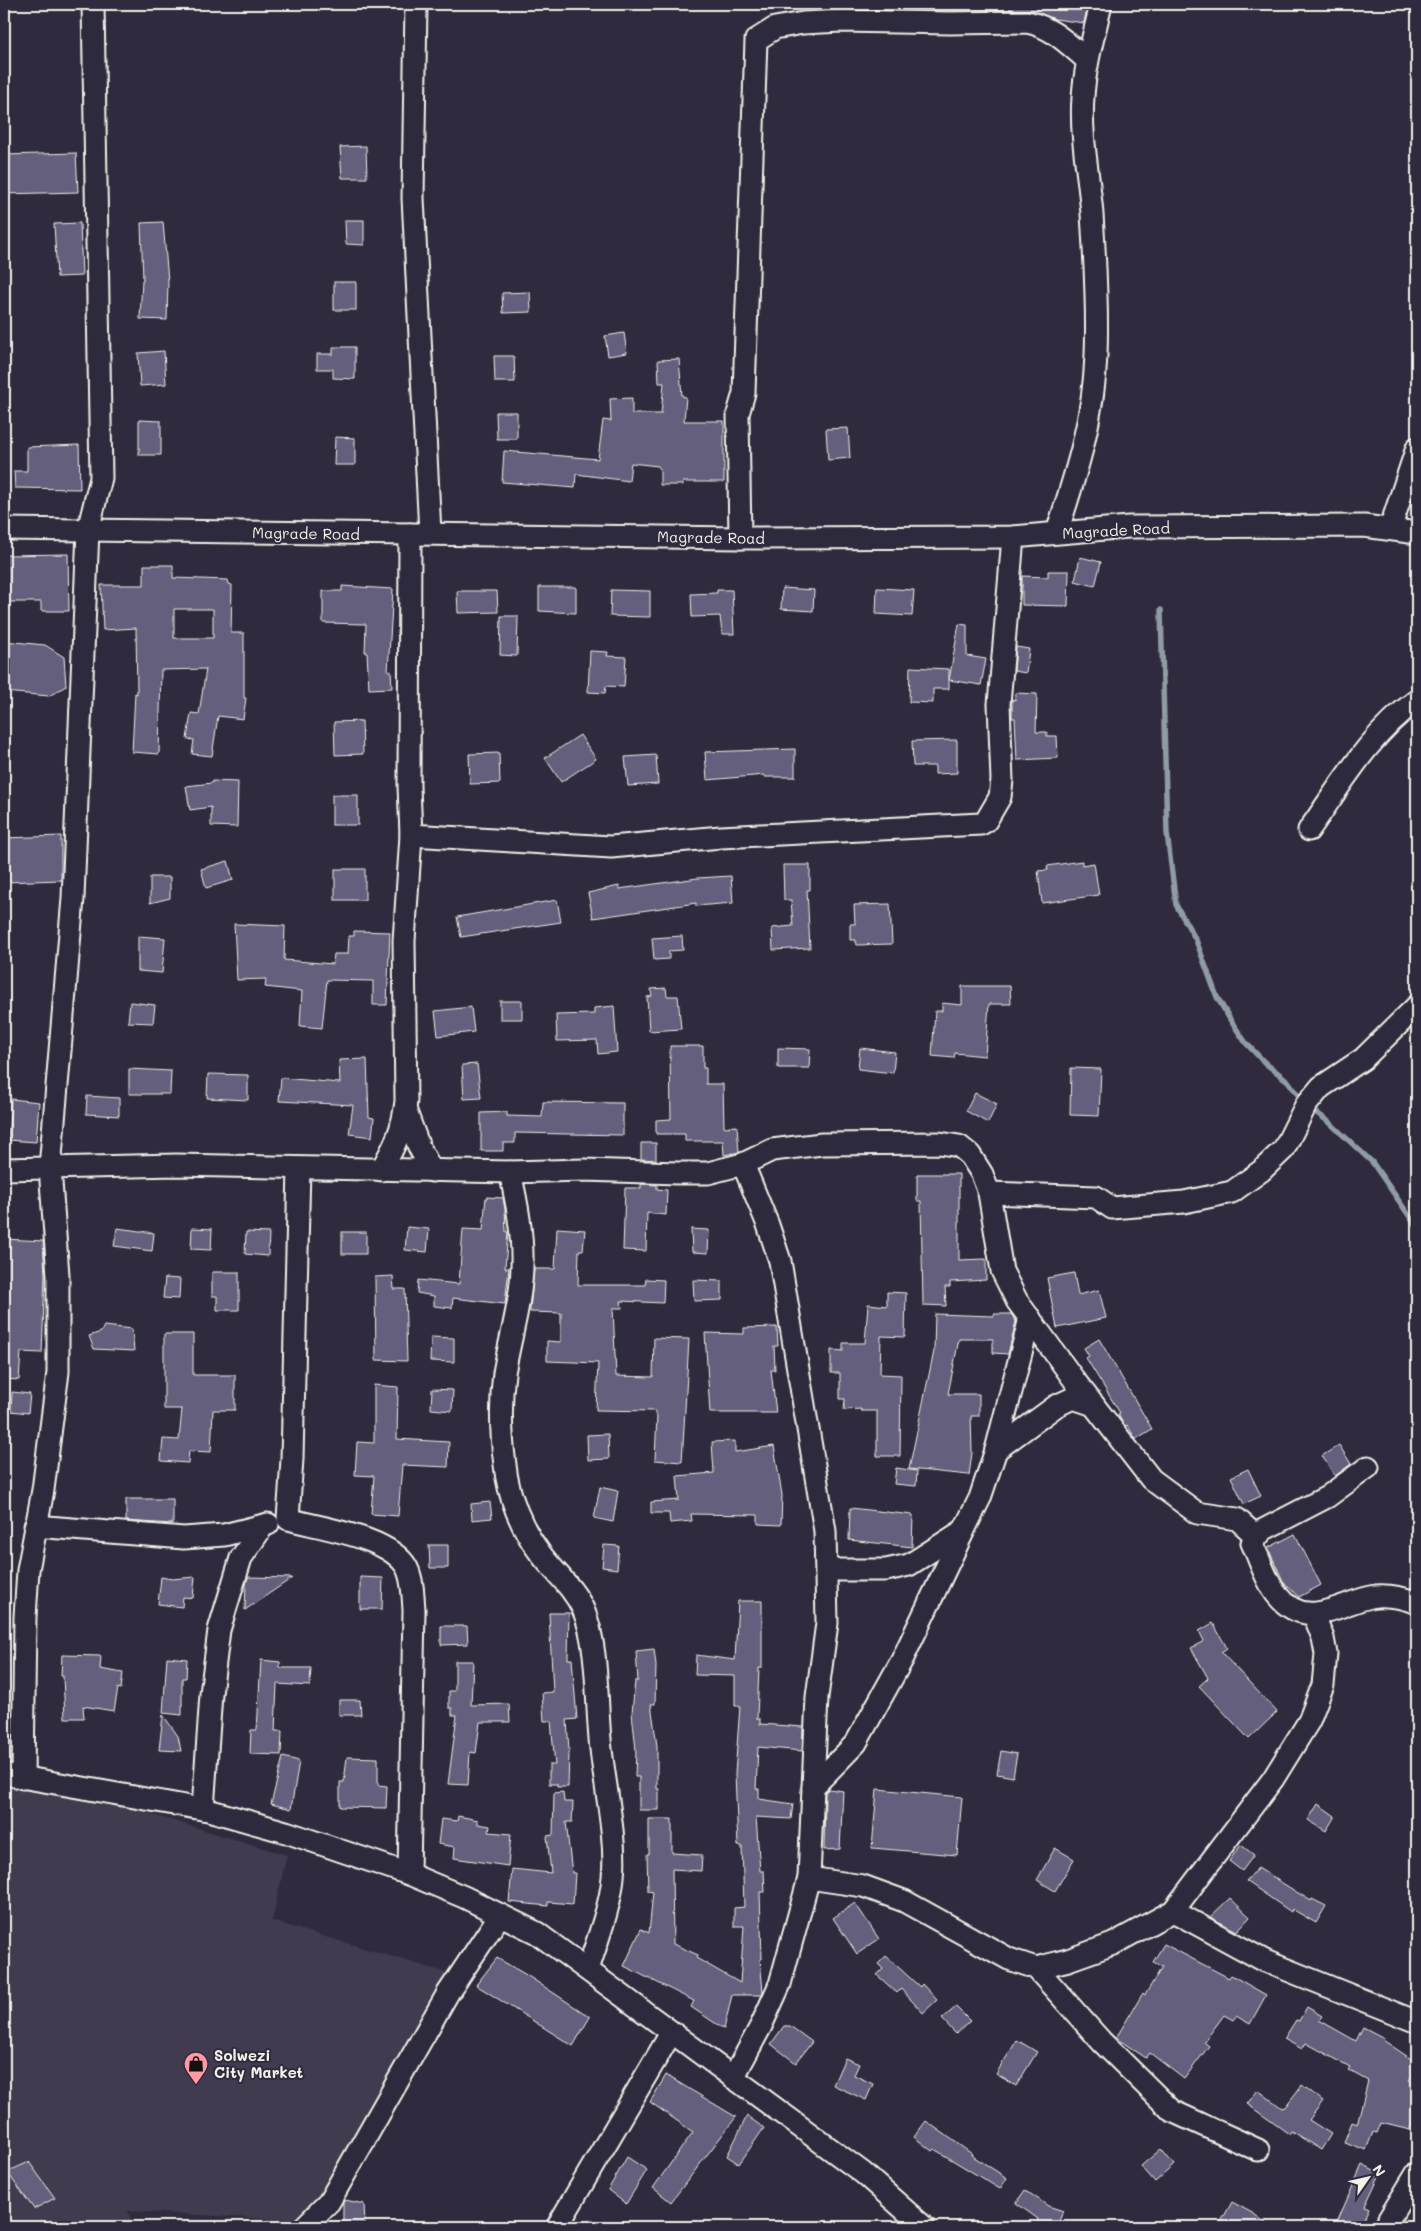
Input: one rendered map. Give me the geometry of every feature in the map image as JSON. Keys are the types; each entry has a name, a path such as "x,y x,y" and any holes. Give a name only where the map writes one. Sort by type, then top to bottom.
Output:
{"street":[{"path":"93,4 101,478 88,530 73,898 50,1168 58,1275 58,1372 43,1490 28,1570 14,1776 203,1809 286,1832 409,1874 537,1933 670,2033 863,2173 924,2227"},
{"path":"381,1170 404,1124 405,1109 404,942 411,835 409,786 420,534 414,198 416,4"},
{"path":"1057,532 1078,468 1089,419 1096,362 1092,213 1083,134 1083,98 1087,60 1102,4"},
{"path":"740,538 738,414 744,393 756,40 775,28 803,23 841,21 1027,22 1039,24 1050,29 1087,60"},
{"path":"1390,530 1417,448"},
{"name":"Magrade Road","path":"4,529 740,538 1013,537 1057,532 1139,527 1364,526 1417,533"},
{"path":"411,835 611,846 721,837 981,824 986,821 1000,797 1002,780 999,704 1013,537"},
{"path":"1309,830 1372,740 1394,717 1417,700"},
{"path":"989,1193 1096,1197 1112,1208 1184,1202 1232,1192 1262,1171 1284,1149 1306,1105 1322,1087 1363,1059 1417,1006"},
{"path":"405,1109 432,1171"},
{"path":"4,1169 176,1165 432,1171 510,1172 584,1170 708,1173 743,1164 772,1150 822,1144 940,1143 959,1146 970,1156 982,1174 989,1193 1002,1271 1017,1301 1094,1405 1151,1479 1197,1513 1237,1520 1257,1537"},
{"path":"733,2078 761,2026 780,1984 809,1878 816,1697 827,1623 825,1531 780,1261 768,1225 743,1164"},
{"path":"288,1519 292,1459 299,1168"},
{"path":"510,1172 518,1206 522,1267 518,1308 502,1391 501,1407 505,1466 510,1496 523,1524 539,1553 565,1581 583,1609 591,1636 601,1749 613,1847 613,1876 608,1905 588,1970"},
{"path":"813,1787 856,1743 902,1660 980,1498 996,1450 1030,1318"},
{"path":"996,1450 1056,1406 1073,1398 1094,1405"},
{"path":"1368,1466 1326,1497 1263,1530 1252,1543 1277,1595 1293,1610 1314,1615 1376,1596 1399,1597 1417,1603"},
{"path":"35,1526 184,1538 224,1535 288,1519 378,1543 394,1553 407,1568 412,1585 414,1610 409,1874"},
{"path":"203,1809 211,1694 219,1630 241,1558 262,1526"},
{"path":"827,1570 886,1570 909,1565 964,1530"},
{"path":"1036,1968 1068,1960 1113,1944 1173,1910 1273,1779 1309,1721 1323,1685 1326,1654 1324,1638 1314,1615"},
{"path":"809,1878 863,1886 904,1901 1009,1959 1036,1968 1102,2042 1172,2111 1258,2150"},
{"path":"1173,1910 1265,1961 1417,2022"},
{"path":"304,2227 330,2202 448,1992 500,1915"},
{"path":"557,2227 670,2033"},
{"path":"1384,2227 1417,2173"}],"shaded area":[{"name":"Solwezi City Market","path":"4,1785 131,1808 287,1855 272,1921 448,1973 328,2197 300,2221 128,2211 133,2227 4,2227"}],"building":[{"path":"1010,4 1088,4 1084,23 1055,19 1030,10 1010,10"},
{"path":"366,146 367,178 342,178 340,147"},
{"path":"76,153 78,192 4,194 4,155"},
{"path":"345,220 364,220 364,245 346,244"},
{"path":"163,222 168,281 167,320 140,319 143,280 141,223"},
{"path":"80,223 82,276 57,277 54,224"},
{"path":"334,282 356,282 356,310 334,310"},
{"path":"530,292 531,312 503,313 502,293"},
{"path":"624,333 627,353 608,356 605,336"},
{"path":"333,347 355,347 355,379 333,378 333,369 317,369 317,354 333,354"},
{"path":"164,351 166,384 140,386 138,353"},
{"path":"494,356 514,356 515,382 495,382"},
{"path":"679,359 682,396 686,397 684,421 724,421 724,482 683,482 683,485 660,485 660,469 658,466 631,463 629,481 576,474 575,488 502,482 504,451 598,459 603,420 611,421 610,399 632,398 632,414 661,414 664,383 659,383 658,360"},
{"path":"496,412 517,412 517,439 497,439"},
{"path":"139,420 161,421 161,455 139,455"},
{"path":"848,428 850,458 828,460 826,429"},
{"path":"335,437 355,438 355,465 334,465"},
{"path":"79,445 80,489 15,488 14,471 27,471 27,447"},
{"path":"68,554 69,611 41,611 41,602 4,602 4,555"},
{"path":"1080,557 1101,562 1095,586 1075,581"},
{"path":"144,565 173,565 173,578 228,580 229,584 232,585 231,633 244,633 244,698 246,698 243,719 218,716 212,756 192,754 194,740 187,739 191,713 199,714 206,669 161,670 159,754 132,752 135,693 137,694 136,628 103,630 101,585 144,585","holes":["174,609 213,609 213,638 174,638"]},
{"path":"1048,571 1069,571 1068,606 1022,605 1022,576 1048,577"},
{"path":"342,586 393,589 388,671 391,671 392,688 369,689 367,652 365,652 366,624 323,623 323,591 342,591"},
{"path":"539,587 576,587 576,613 539,611"},
{"path":"782,588 814,590 813,611 781,609"},
{"path":"877,588 914,590 912,616 876,614"},
{"path":"611,590 650,591 650,617 610,616"},
{"path":"717,590 732,590 734,634 722,634 720,616 692,617 691,594 717,593"},
{"path":"457,591 497,591 498,612 458,613"},
{"path":"501,616 518,616 517,656 500,655"},
{"path":"959,624 967,625 967,656 986,659 981,685 949,680"},
{"path":"4,641 45,645 64,657 66,686 49,696 4,692"},
{"path":"1016,647 1029,649 1026,673 1014,671"},
{"path":"590,651 608,652 607,656 626,657 624,687 606,686 605,693 588,692"},
{"path":"910,667 949,669 949,689 933,689 933,703 909,702"},
{"path":"1015,693 1037,694 1036,732 1047,732 1047,736 1057,736 1058,758 1017,760 1015,718 1012,718 1012,699 1015,700"},
{"path":"362,721 363,754 335,755 334,722"},
{"path":"580,735 596,759 561,782 545,758"},
{"path":"957,740 957,773 935,774 935,766 913,766 912,741"},
{"path":"795,749 795,777 765,777 765,775 707,780 705,752"},
{"path":"499,753 500,783 470,784 469,754"},
{"path":"656,755 658,784 628,786 625,757"},
{"path":"212,781 238,782 237,827 211,826 211,807 190,810 186,786 212,783"},
{"path":"332,795 358,795 358,825 332,825"},
{"path":"61,836 61,880 4,882 4,838"},
{"path":"228,861 233,880 206,888 201,869"},
{"path":"1082,861 1082,865 1094,863 1099,895 1042,903 1038,871 1048,870 1047,866"},
{"path":"783,865 810,865 810,890 807,890 810,948 773,950 772,928 793,926 791,900 784,900"},
{"path":"335,869 365,869 365,900 335,900"},
{"path":"731,876 733,903 696,906 696,903 593,918 588,893 619,886 619,889 698,878"},
{"path":"150,877 170,877 170,898 150,903"},
{"path":"557,900 561,922 461,937 457,917"},
{"path":"890,904 892,944 856,945 856,940 850,940 850,924 855,924 854,905"},
{"path":"234,924 285,926 284,960 333,964 334,954 348,954 349,936 354,936 354,931 390,932 387,1005 373,1005 373,981 327,980 322,1028 300,1026 302,991 265,987 266,979 237,980"},
{"path":"138,936 165,938 162,973 138,971"},
{"path":"682,936 683,950 669,951 669,959 654,960 652,938"},
{"path":"962,986 1010,986 1011,1004 989,1004 985,1056 955,1053 954,1058 932,1056 935,1011 942,1011 942,1003 962,1005"},
{"path":"666,988 667,996 678,996 681,1029 649,1031 647,997 652,996 651,989"},
{"path":"500,1001 522,1001 522,1019 500,1019"},
{"path":"130,1002 155,1005 153,1023 128,1022"},
{"path":"614,1006 617,1052 598,1054 597,1040 557,1041 556,1015 594,1014 594,1008"},
{"path":"471,1007 474,1032 438,1036 435,1011"},
{"path":"670,1046 703,1046 703,1068 706,1068 706,1084 723,1084 724,1127 737,1126 739,1152 724,1155 723,1141 685,1141 685,1134 656,1134 656,1120 671,1119"},
{"path":"778,1048 810,1049 809,1068 778,1068"},
{"path":"860,1048 895,1052 893,1073 858,1069"},
{"path":"367,1059 369,1117 374,1118 372,1137 349,1134 353,1105 279,1101 281,1078 340,1083 339,1060"},
{"path":"477,1064 481,1098 464,1099 462,1065"},
{"path":"1071,1068 1101,1069 1099,1116 1070,1115"},
{"path":"129,1069 171,1071 170,1094 129,1094"},
{"path":"208,1074 248,1075 248,1100 207,1098"},
{"path":"975,1093 997,1104 988,1123 966,1111"},
{"path":"87,1096 119,1098 119,1116 86,1114"},
{"path":"11,1099 39,1102 36,1142 8,1140"},
{"path":"543,1102 623,1103 623,1135 515,1133 515,1143 503,1143 503,1151 481,1151 481,1113 507,1112 507,1116 542,1117"},
{"path":"641,1143 656,1143 656,1160 641,1159"},
{"path":"917,1174 959,1174 959,1260 986,1259 986,1280 950,1282 950,1287 945,1287 946,1306 923,1305 921,1201 917,1201"},
{"path":"641,1184 657,1185 657,1189 667,1190 666,1215 647,1213 646,1251 623,1250 625,1188 641,1188"},
{"path":"486,1197 503,1198 505,1209 506,1232 508,1232 505,1268 509,1268 505,1304 453,1298 452,1308 434,1306 434,1296 417,1293 418,1280 459,1284 463,1229 483,1230"},
{"path":"407,1227 429,1229 427,1252 405,1250"},
{"path":"117,1228 154,1233 152,1251 114,1246"},
{"path":"192,1228 212,1229 211,1250 191,1249"},
{"path":"557,1228 585,1230 583,1250 579,1250 578,1285 645,1285 646,1279 664,1280 663,1303 621,1301 622,1308 613,1308 616,1376 653,1377 654,1338 689,1339 682,1462 655,1460 657,1415 655,1415 655,1411 596,1410 598,1363 547,1361 547,1341 561,1342 561,1313 530,1312 530,1309 534,1269 555,1269"},
{"path":"691,1229 709,1230 708,1253 692,1252"},
{"path":"246,1232 269,1233 268,1256 245,1254"},
{"path":"342,1232 366,1232 366,1254 342,1254"},
{"path":"4,1239 43,1241 45,1275 42,1353 21,1352 19,1380 4,1379 7,1352 4,1351"},
{"path":"212,1272 239,1272 239,1310 217,1310 217,1296 212,1296"},
{"path":"1074,1273 1078,1295 1099,1290 1106,1318 1057,1328 1047,1278"},
{"path":"393,1276 394,1289 405,1289 407,1361 376,1360 375,1277"},
{"path":"165,1278 180,1279 179,1299 163,1298"},
{"path":"693,1280 722,1281 722,1300 694,1301"},
{"path":"887,1292 906,1293 905,1337 881,1336 880,1374 901,1375 900,1456 877,1456 877,1411 861,1411 861,1409 844,1410 845,1399 840,1399 840,1373 831,1373 831,1350 843,1351 843,1343 865,1343 868,1304 887,1306"},
{"path":"935,1314 994,1316 994,1314 1011,1314 1016,1321 1008,1354 993,1353 993,1339 959,1339 948,1394 979,1394 979,1416 971,1416 972,1453 969,1475 909,1469 934,1351"},
{"path":"104,1326 132,1329 134,1351 94,1349 89,1336 101,1332"},
{"path":"777,1327 778,1346 774,1346 775,1370 771,1370 776,1413 710,1413 705,1333 744,1334 744,1328"},
{"path":"164,1334 193,1334 193,1375 235,1375 235,1410 213,1410 211,1452 189,1451 188,1463 161,1461 163,1439 179,1440 182,1409 164,1409"},
{"path":"431,1337 454,1338 454,1362 430,1361"},
{"path":"1099,1339 1152,1429 1136,1439 1127,1425 1125,1426 1121,1420 1118,1414 1120,1413 1086,1358 1089,1356 1084,1348"},
{"path":"374,1385 398,1387 397,1439 449,1442 448,1467 402,1465 398,1516 371,1514 374,1476 355,1475 357,1442 374,1443"},
{"path":"432,1389 453,1390 452,1411 431,1409"},
{"path":"12,1392 30,1394 28,1413 11,1411"},
{"path":"608,1434 609,1459 588,1460 587,1435"},
{"path":"735,1441 735,1452 774,1446 782,1495 781,1525 758,1524 758,1515 691,1514 692,1521 670,1523 669,1513 651,1513 651,1502 679,1500 677,1476 714,1473 712,1442"},
{"path":"1339,1445 1351,1464 1335,1476 1322,1456"},
{"path":"896,1468 917,1471 916,1486 894,1484"},
{"path":"1248,1469 1261,1496 1244,1504 1231,1477"},
{"path":"600,1487 618,1491 613,1522 594,1518"},
{"path":"126,1499 173,1499 173,1524 126,1521"},
{"path":"490,1502 492,1518 472,1520 471,1504"},
{"path":"850,1508 913,1515 912,1547 849,1540"},
{"path":"1295,1534 1321,1585 1299,1597 1284,1583 1268,1548"},
{"path":"429,1545 448,1545 448,1568 430,1568"},
{"path":"604,1545 619,1546 617,1569 602,1567"},
{"path":"161,1577 172,1579 195,1577 193,1598 183,1597 182,1607 158,1604"},
{"path":"248,1577 292,1578 245,1610"},
{"path":"360,1577 383,1578 382,1609 360,1609"},
{"path":"738,1601 762,1601 762,1668 759,1668 757,1719 760,1719 760,1724 803,1727 802,1751 758,1747 756,1789 759,1789 759,1799 793,1804 791,1819 756,1817 760,1871 764,1871 765,1892 760,1892 762,1959 760,1959 763,1992 761,1995 732,1995 724,2029 691,2007 694,2001 624,1966 641,1929 649,1933 653,1892 648,1891 647,1854 649,1854 649,1819 672,1819 672,1853 702,1855 701,1871 672,1869 673,1944 698,1955 696,1958 740,1983 744,1926 734,1926 734,1908 744,1907 742,1846 738,1846 735,1774 740,1706 735,1706 735,1676 695,1675 696,1655 735,1660"},
{"path":"549,1613 569,1613 568,1659 572,1659 577,1719 567,1720 569,1751 568,1787 557,1787 557,1784 549,1784 549,1765 555,1765 551,1721 544,1721 542,1693 553,1692"},
{"path":"1213,1623 1227,1648 1221,1652 1277,1712 1249,1739 1199,1686 1208,1678 1191,1648 1204,1641 1199,1631"},
{"path":"441,1626 467,1626 468,1644 441,1645"},
{"path":"654,1649 656,1665 655,1704 651,1704 657,1746 659,1810 639,1810 639,1777 635,1777 636,1750 632,1713 635,1681 638,1681 636,1651"},
{"path":"62,1655 101,1656 100,1669 123,1673 121,1689 118,1688 114,1711 83,1706 84,1718 65,1718 63,1676 61,1676"},
{"path":"167,1657 187,1659 186,1678 182,1678 182,1715 163,1713"},
{"path":"261,1660 280,1662 280,1668 311,1668 310,1686 277,1684 275,1731 282,1731 281,1755 250,1754 251,1730 257,1730"},
{"path":"455,1661 473,1661 471,1705 509,1704 510,1722 480,1722 476,1753 470,1752 468,1785 448,1784 457,1715 452,1715 452,1708 449,1708 449,1691 455,1691"},
{"path":"339,1700 360,1700 361,1715 339,1715"},
{"path":"163,1715 178,1736 181,1751 159,1750"},
{"path":"1001,1751 1017,1754 1013,1777 997,1774"},
{"path":"283,1757 299,1761 291,1809 271,1804"},
{"path":"347,1757 378,1758 378,1785 387,1786 386,1808 340,1807 340,1782 344,1782"},
{"path":"829,1789 843,1791 840,1849 824,1850 825,1792"},
{"path":"877,1789 962,1797 957,1855 872,1848"},
{"path":"563,1792 564,1802 573,1802 572,1822 566,1822 572,1873 575,1873 573,1904 548,1902 548,1906 509,1902 512,1869 551,1873 547,1836 553,1835 554,1793"},
{"path":"1318,1804 1335,1816 1326,1831 1308,1820"},
{"path":"458,1816 478,1820 478,1824 490,1826 489,1832 511,1834 508,1866 454,1858 455,1847 438,1844 441,1819 457,1821"},
{"path":"1241,1845 1254,1855 1242,1871 1229,1861"},
{"path":"1055,1848 1074,1859 1055,1891 1037,1880"},
{"path":"1258,1868 1311,1901 1312,1899 1326,1906 1316,1923 1292,1909 1291,1912 1246,1881"},
{"path":"1230,1898 1250,1917 1237,1931 1210,1917"},
{"path":"855,1903 879,1939 857,1954 833,1918"},
{"path":"1164,1944 1229,1978 1231,1975 1266,1995 1250,2024 1236,2016 1233,2020 1224,2015 1204,2042 1209,2046 1184,2079 1150,2053 1146,2058 1116,2038 1143,1993 1145,1995 1162,1967 1153,1962"},
{"path":"886,1956 920,1987 922,1984 937,2000 923,2013 901,1989 897,1993 877,1975 883,1969 878,1964"},
{"path":"497,1958 590,2017 573,2046 476,1985"},
{"path":"956,2007 970,2021 956,2034 942,2019"},
{"path":"1307,2007 1322,2016 1319,2020 1356,2041 1363,2027 1384,2038 1383,2040 1417,2063 1417,2069 1409,2081 1417,2085 1417,2102 1410,2130 1381,2123 1377,2133 1373,2132 1366,2150 1344,2142 1352,2122 1357,2124 1368,2081 1348,2070 1350,2067 1306,2043 1302,2049 1284,2039 1296,2020 1299,2021"},
{"path":"784,2026 790,2026 812,2042 796,2063 771,2044"},
{"path":"1017,2040 1037,2052 1016,2086 996,2074"},
{"path":"845,2058 859,2064 854,2075 873,2084 866,2100 833,2085"},
{"path":"666,2075 736,2117 671,2202 653,2188 693,2132 650,2102"},
{"path":"1302,2085 1323,2101 1309,2120 1331,2134 1321,2150 1291,2131 1289,2134 1247,2104 1258,2090 1282,2108 1285,2107"},
{"path":"747,2116 764,2128 739,2164 727,2156"},
{"path":"926,2121 971,2155 1007,2178 1000,2189 934,2149 932,2151 914,2137"},
{"path":"1161,2149 1174,2165 1155,2182 1141,2166"},
{"path":"627,2157 647,2170 626,2204 608,2190"},
{"path":"29,2162 55,2198 34,2209 7,2172"},
{"path":"1362,2165 1380,2174 1365,2206 1369,2208 1360,2227 1335,2227"},
{"path":"1025,2190 1048,2206 1063,2211 1057,2227 1047,2227 1037,2223 1038,2219 1016,2203"},
{"path":"345,2200 364,2204 365,2224 343,2227 343,2203"},
{"path":"1232,2202 1254,2214 1271,2227 1218,2227"}],"waterway":[{"path":"1161,610 1167,833 1176,905 1196,940 1217,997 1231,1021 1246,1043 1265,1063 1288,1081 1303,1102"},
{"path":"1310,1108 1329,1122 1372,1162 1417,1227"}],"place":[{"name":"Solwezi City Market","path":"196,2085"}]}
